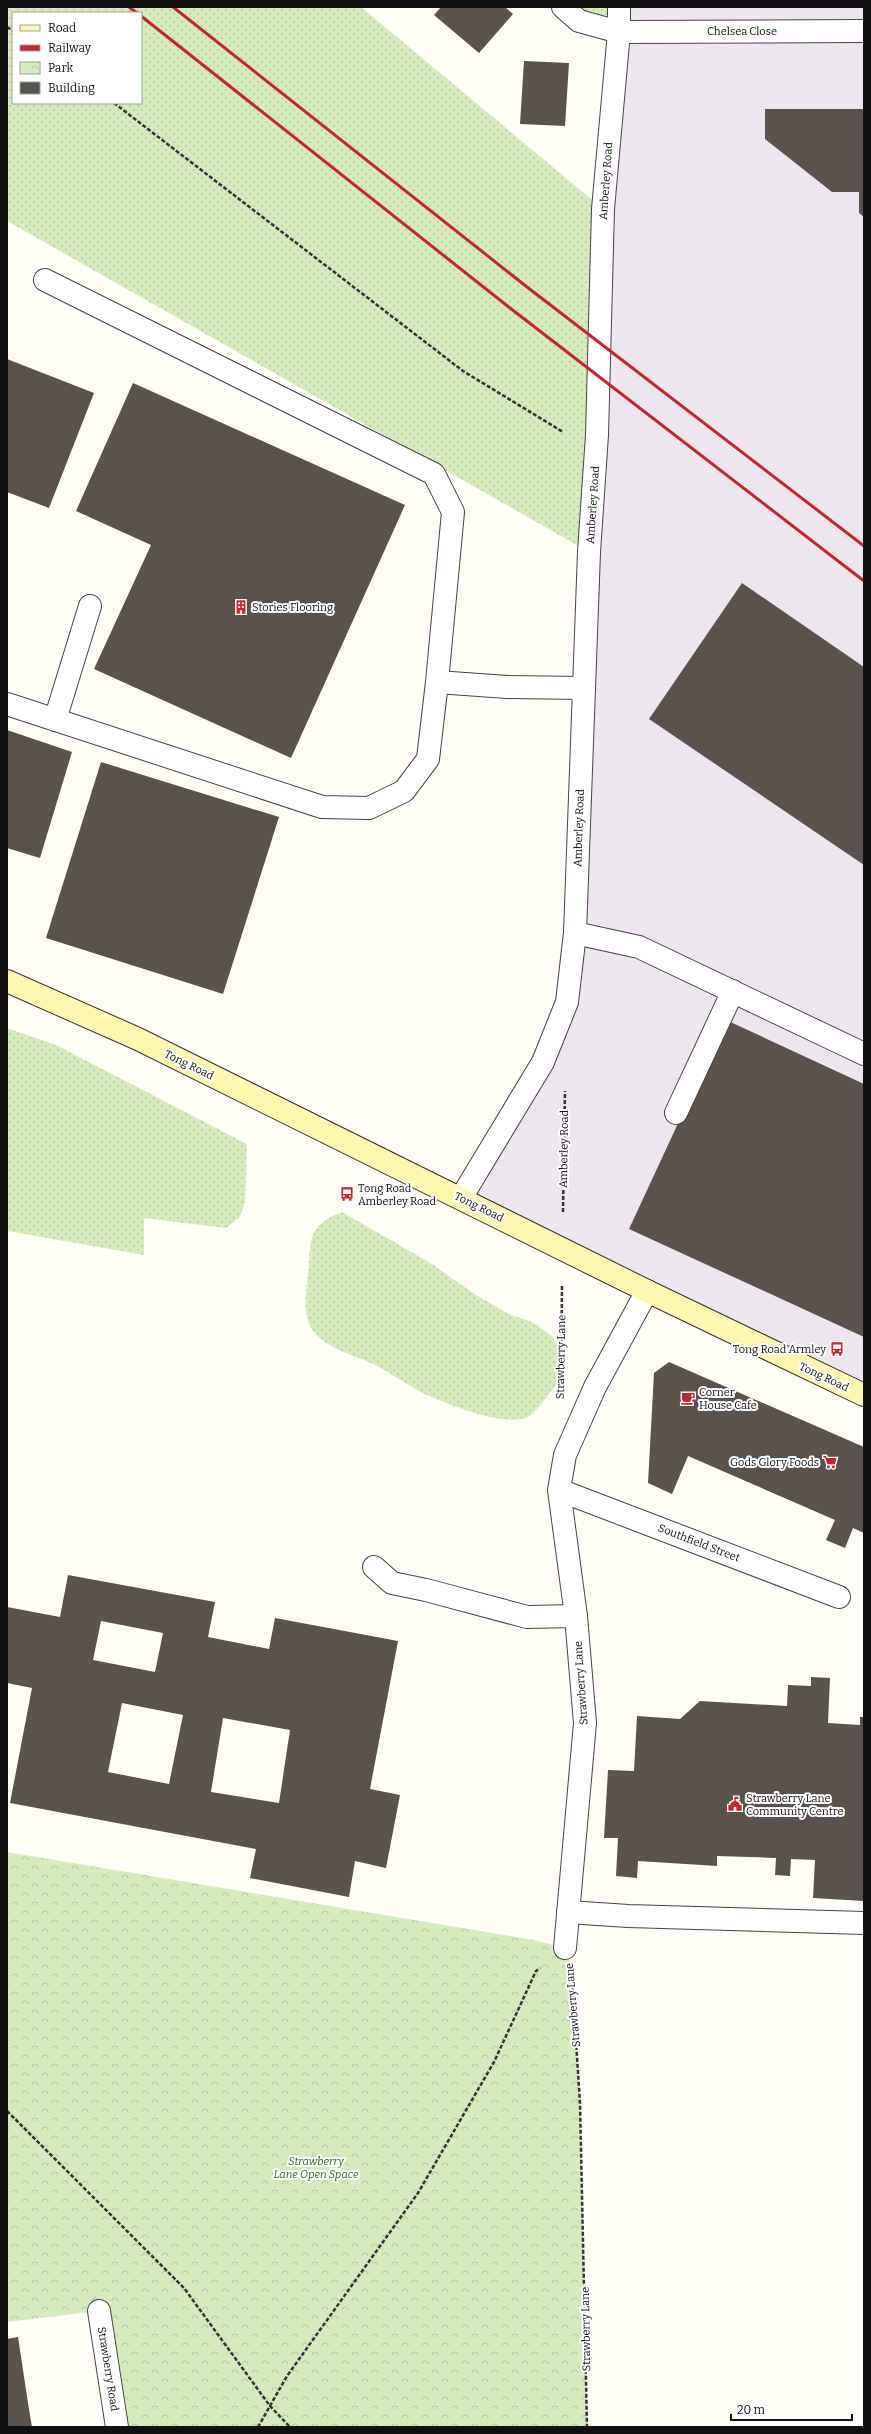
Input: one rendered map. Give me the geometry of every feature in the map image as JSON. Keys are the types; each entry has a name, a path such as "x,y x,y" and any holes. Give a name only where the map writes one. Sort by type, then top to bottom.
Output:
{"main road":[{"name":"Tong Road","path":"7,981 138,1039 563,1248 647,1291 864,1395"}],"street":[{"name":"Chelsea Close","path":"563,7 579,20 619,32 864,31"},
{"name":"Amberley Road","path":"461,1198 543,1062 567,1002 575,933 589,552 596,452 603,209 619,32 619,7"},
{"path":"7,704 322,807 369,808 404,791 428,759 437,682 453,512 434,474 45,280"},
{"path":"55,720 90,606"},
{"path":"437,682 507,687 584,688"},
{"path":"575,933 639,947 864,1054"},
{"path":"676,1112 733,991"},
{"name":"Strawberry Lane","path":"565,1948 584,1723 576,1616 559,1490 568,1448 595,1387 647,1291"},
{"name":"Southfield Street","path":"559,1490 839,1597"},
{"path":"374,1567 392,1584 426,1590 527,1617 576,1616"},
{"path":"568,1912 628,1916 864,1924"},
{"name":"Strawberry Road","path":"99,2311 117,2427"}],"path":[{"path":"115,104 463,371 596,452"},
{"name":"Amberley Road","path":"563,1248 565,1090"},
{"name":"Strawberry Lane","path":"561,1381 563,1248"},
{"path":"258,2427 286,2376 418,2193 494,2062 536,1971 565,1948"},
{"name":"Strawberry Lane","path":"565,1948 572,1967 580,2103 587,2427"},
{"path":"7,2112 184,2288 270,2406 290,2427"}],"shaded area":[{"path":"619,7 864,7 864,1395 461,1198 567,1002"}],"green space":[{"path":"7,7 361,7 603,209 589,552 7,221"},
{"path":"563,7 619,7 619,32"},
{"path":"7,1028 56,1045 247,1144 245,1203 239,1218 226,1228 144,1218 144,1255 7,1231"},
{"path":"342,1212 432,1264 476,1295 509,1314 534,1323 552,1336 563,1355 565,1373 532,1415 518,1420 506,1420 492,1418 449,1404 427,1395 371,1363 340,1350 318,1337 309,1323 306,1306 306,1288 311,1243 315,1230 319,1225 332,1216"},
{"name":"Strawberry Lane Open Space","path":"7,1852 534,1940 565,1948 572,1967 580,2103 587,2427 117,2427 99,2311 7,2322"}],"building":[{"path":"441,7 505,7 513,14 479,53 434,15"},
{"path":"524,61 569,63 565,126 520,124"},
{"path":"765,109 864,109 864,217 859,213 859,192 832,192 765,139"},
{"path":"7,359 94,393 49,508 7,492"},
{"name":"Stories Flooring","path":"133,383 405,505 291,758 94,669 151,545 76,511"},
{"path":"742,583 864,667 864,865 649,719"},
{"path":"7,730 72,752 40,858 7,848"},
{"path":"101,762 279,817 223,994 46,938"},
{"path":"726,1020 864,1084 864,1337 629,1229"},
{"path":"669,1362 864,1447 864,1533 853,1528 845,1548 826,1540 835,1520 688,1456 672,1494 648,1483 654,1373"},
{"path":"68,1575 215,1602 208,1637 269,1649 275,1618 398,1641 370,1789 400,1795 386,1868 355,1861 349,1897 250,1878 256,1849 10,1803 32,1688 7,1683 7,1607 60,1617","holes":["101,1621 163,1633 155,1672 93,1660","122,1703 183,1715 169,1784 108,1772","223,1718 290,1730 279,1803 211,1792"]},
{"name":"Strawberry Lane Community Centre","path":"811,1677 830,1678 828,1723 860,1725 860,1717 864,1717 864,1901 813,1898 815,1860 791,1859 790,1876 775,1875 776,1858 717,1856 717,1866 638,1861 637,1878 616,1876 618,1838 604,1838 608,1770 634,1771 637,1716 680,1719 700,1701 787,1706 788,1685 811,1686"},
{"path":"18,2337 32,2427 7,2427 7,2339"}],"railway":[{"path":"129,7 136,12"},
{"path":"173,7 527,287 864,546"},
{"path":"142,17 510,308 864,581"}],"place":[{"name":"Stories Flooring","path":"241,607"},
{"name":"Tong Road Amberley Road","path":"347,1194"},
{"name":"Tong Road Armley","path":"837,1349"},
{"name":"Corner House Cafe","path":"688,1398"},
{"name":"Gods Glory Foods","path":"830,1462"},
{"name":"Strawberry Lane Community Centre","path":"735,1804"}]}
